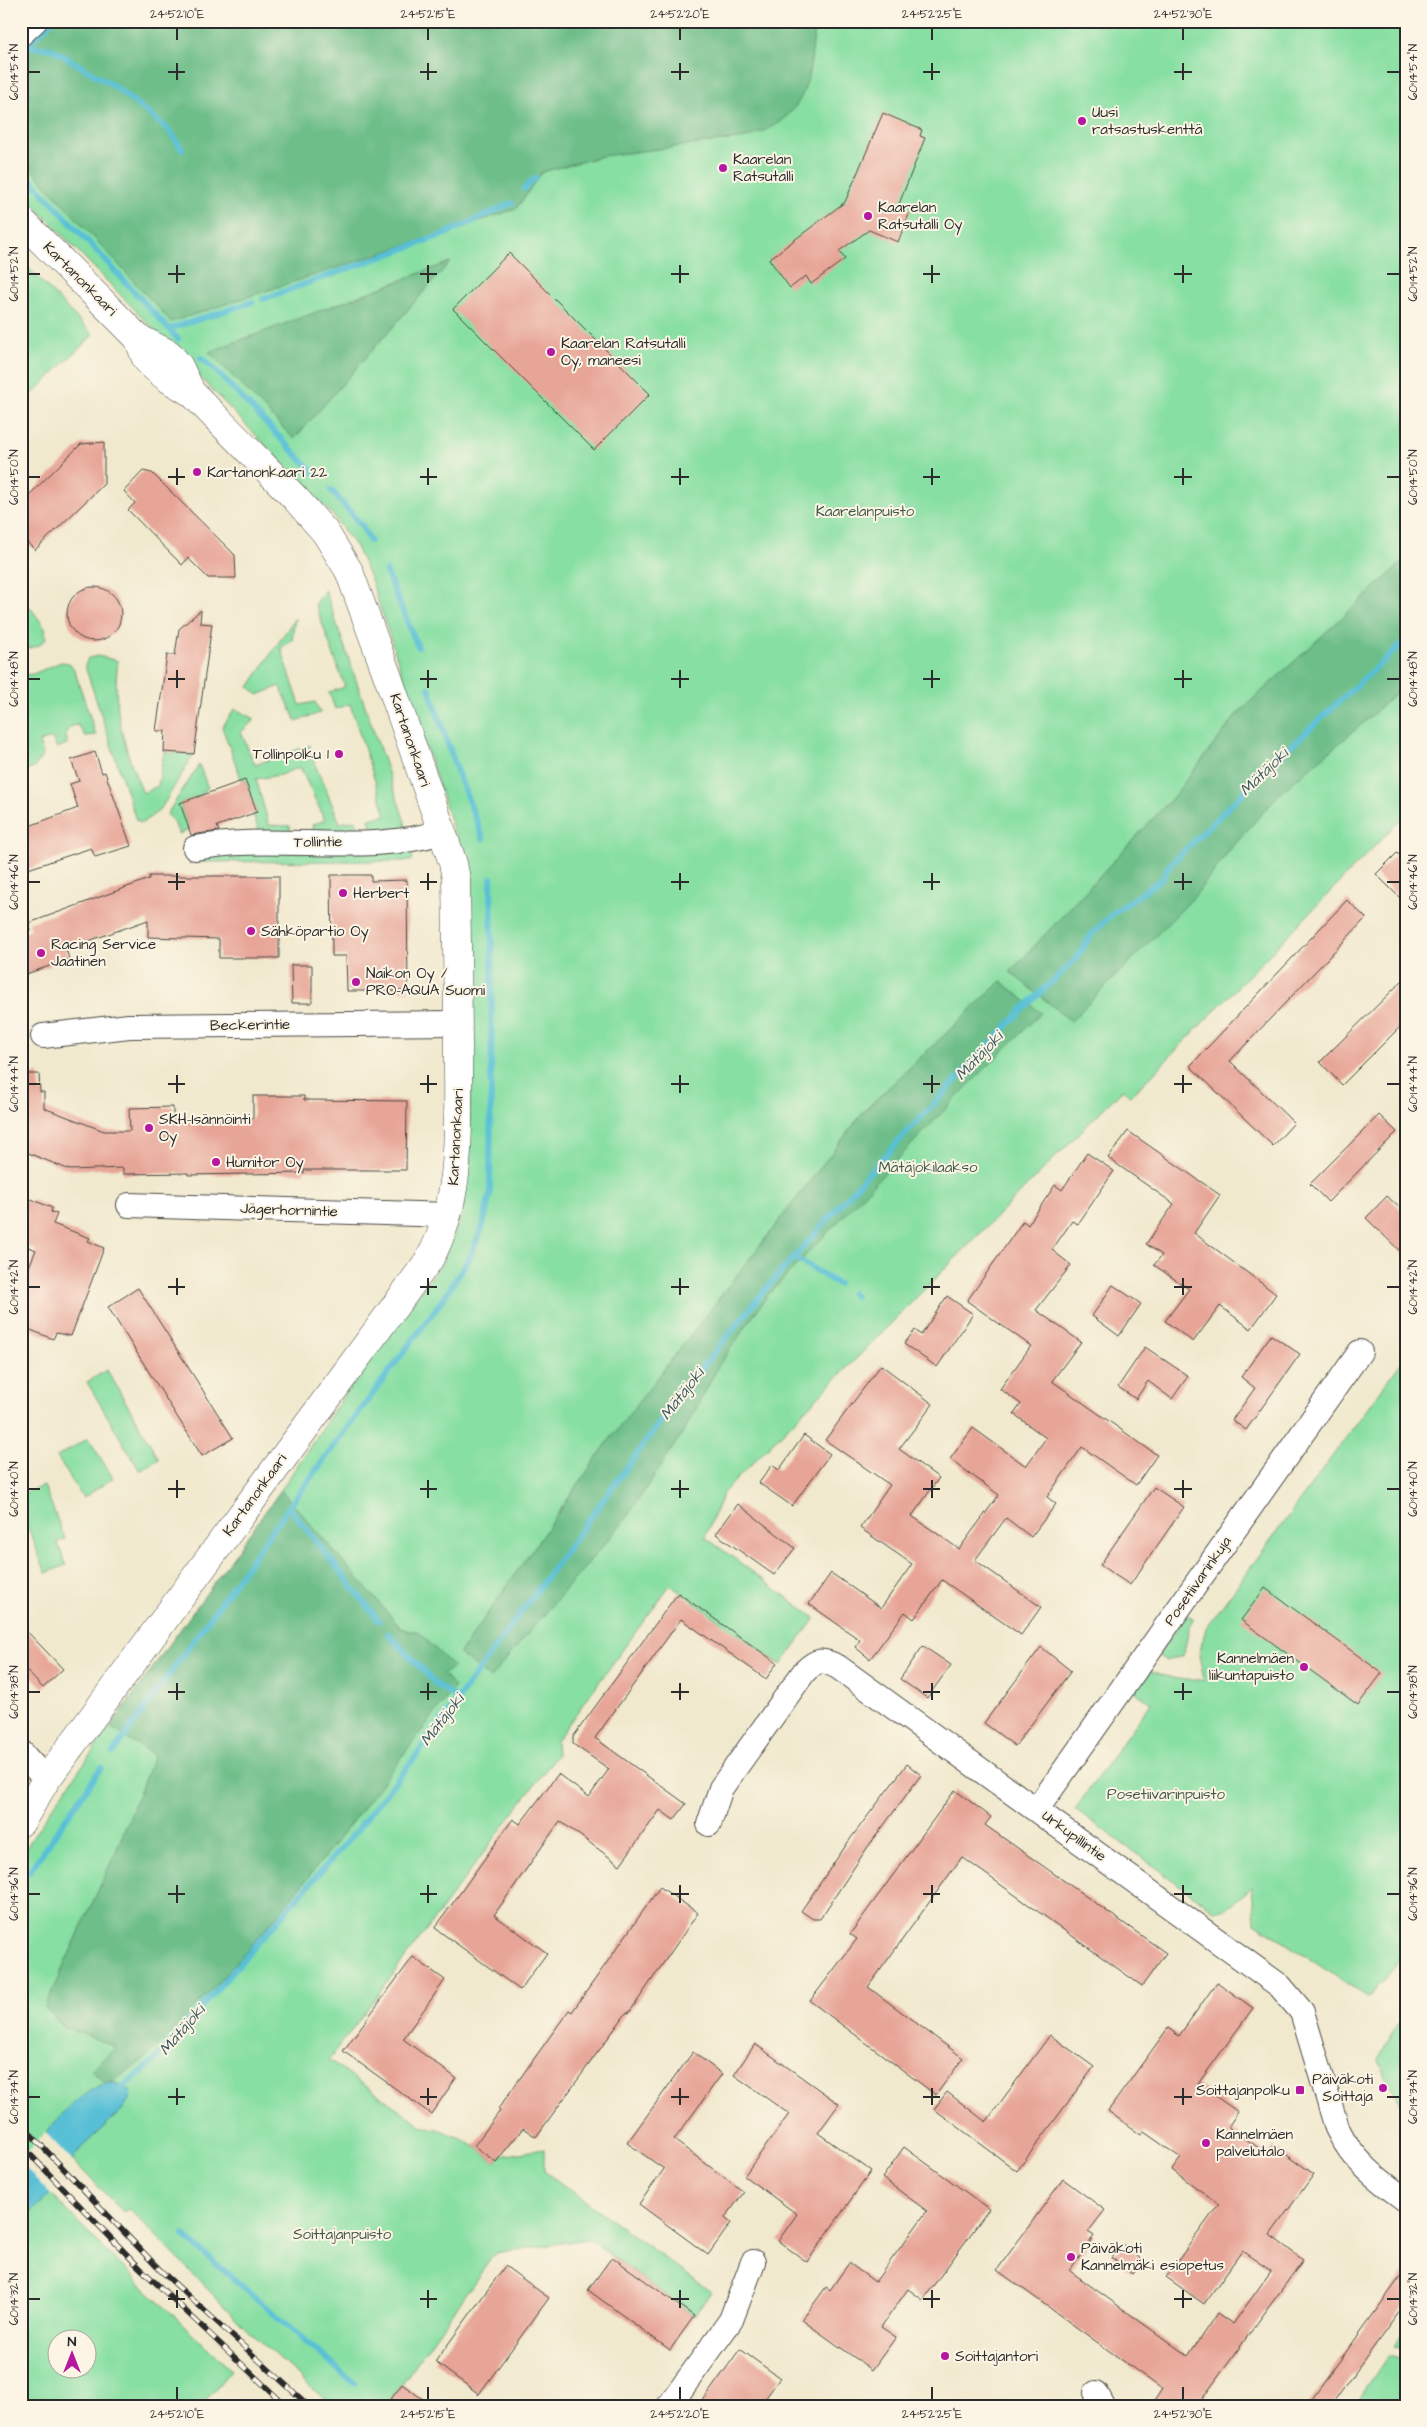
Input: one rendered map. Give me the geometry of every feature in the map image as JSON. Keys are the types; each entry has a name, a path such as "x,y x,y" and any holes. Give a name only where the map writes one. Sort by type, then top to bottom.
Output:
{"street":[{"path":"21,34 35,21"},
{"name":"Kartanonkaari","path":"21,220 138,338 169,354 179,366 192,393 308,512 325,532 349,572 390,680 456,879 458,1023 456,1179 449,1215 439,1242 419,1274 357,1355 46,1780 21,1822"},
{"name":"Tollintie","path":"195,848 225,843 368,842 416,838 440,832"},
{"name":"Beckerintie","path":"43,1036 129,1026 458,1023"},
{"name":"Jägerhornintie","path":"129,1205 449,1215"},
{"name":"Posetiivarinkuja","path":"1037,1809 1360,1352"},
{"name":"Urkupillintie","path":"708,1824 721,1788 804,1672 814,1662 822,1660 838,1667 1280,1986 1302,2012 1337,2128 1345,2146 1363,2166 1406,2200"},
{"path":"21,1752 46,1780"},
{"path":"669,2406 731,2320 753,2262"}],"green space":[{"name":"Kaarelanpuisto","path":"21,21 1406,21 1406,814 1149,1078 1130,1096 1122,1090 723,1493 705,1537 815,1618 781,1665 670,1585 556,1741 557,1755 329,2060 424,2127 434,2128 453,2135 471,2144 496,2162 501,2156 544,2149 544,2171 711,2292 694,2316 588,2239 495,2253 391,2399 400,2406 332,2406 247,2330 130,2209 123,2212 47,2134 22,2164 104,2249 231,2370 201,2406 21,2406 21,1856 47,1815 281,1490 347,1391 441,1264 460,1220 469,1157 472,909 467,873 372,582 356,547 332,514 21,192"},
{"path":"21,21 815,21 811,61 803,94 795,107 783,119 767,129 746,138 603,156 542,172 516,209 171,322 21,158"},
{"path":"21,260 93,335 21,405"},
{"path":"450,262 294,439 209,352"},
{"path":"1406,559 1406,683 1367,720 1281,792 1229,851 1195,896 1071,1021 1010,972 1174,796 1239,712"},
{"path":"325,590 404,819 406,827 404,829 372,832 369,819 386,815 350,704 335,709 329,692 345,687 315,603"},
{"path":"30,607 45,628 46,639 38,646 21,650 21,627 25,623 21,618 21,614"},
{"path":"295,618 292,640 281,648 300,705 315,702 320,713 296,721 280,686 258,695 249,687"},
{"path":"98,656 118,661 116,695 121,728 125,745 143,793 158,786 164,752 194,754 160,810 142,823 136,820 85,666 88,658"},
{"path":"61,662 69,663 74,669 96,735 85,736 78,725 72,726 66,732 67,744 57,748 52,738 39,742 43,755 34,768 21,772 21,675 33,674"},
{"path":"235,709 255,719 241,732 255,765 310,745 314,762 340,823 356,820 360,835 314,835 312,825 325,820 300,767 280,775 256,779 269,825 290,826 291,836 261,837 253,814 257,812 245,780 242,781 222,727"},
{"path":"199,765 208,788 198,797 180,803 189,829 179,834 174,822 167,814"},
{"path":"409,851 413,857 411,861 194,862 190,858 190,853"},
{"path":"1001,981 1041,1013 955,1099 767,1296 719,1365 685,1429 625,1520 490,1678 459,1654 610,1439 865,1110"},
{"name":"Kannelmäen liikuntapuisto","path":"1406,1356 1406,1951 1369,1998 1255,1923 1252,1887 1227,1908 1215,1911 1075,1809 1151,1703 1132,1690 1148,1669 1175,1679 1204,1679 1199,1655 1206,1628"},
{"path":"107,1370 159,1459 140,1471 87,1382"},
{"path":"88,1438 113,1478 83,1498 57,1457"},
{"path":"44,1486 65,1539 57,1542 66,1565 46,1573 21,1510 21,1494"},
{"path":"281,1490 400,1627 409,1631 417,1631 454,1667 443,1674 455,1687 330,1850 232,1968 155,2049 132,2069 106,2083 91,2071 116,2047 62,2026 45,2007 117,1849 154,1755 110,1727"},
{"path":"1187,1615 1194,1620 1189,1629 1183,1656 1166,1661 1158,1655"},
{"path":"1406,2015 1406,2117 1378,2059 1400,2020"},
{"path":"1406,2331 1406,2349 1395,2347"},
{"path":"1389,2356 1406,2360 1406,2406 1354,2406"}],"water":[{"path":"106,2083 116,2083 131,2091 130,2098 123,2109 81,2148 47,2198 21,2220 21,2164 69,2107 93,2089"}],"pier":[{"path":"45,2132 74,2163 52,2196 21,2163 21,2160"}],"building":[{"name":"Kaarelan Ratsutalli Oy","path":"883,113 922,130 920,136 925,138 899,204 911,209 898,242 869,230 839,251 845,259 811,284 806,276 790,288 769,259 845,202"},
{"name":"Kaarelan Ratsutalli Oy, maneesi","path":"509,253 650,394 594,450 453,309"},
{"path":"104,442 104,484 35,550 21,537 21,503 81,444"},
{"path":"143,471 152,473 235,555 236,578 208,578 188,558 182,565 128,510 135,503 124,491"},
{"path":"89,587 99,587 109,591 117,599 121,614 117,629 109,637 99,641 89,641 79,637 71,629 67,619 67,609 71,599 79,591"},
{"path":"201,610 200,623 212,624 194,754 164,752 165,731 156,731 167,655 175,655 179,629"},
{"path":"95,752 102,773 105,772 131,846 95,857 91,848 28,869 21,848 21,829 78,808 70,784 79,781 71,760"},
{"path":"245,780 257,812 217,826 219,831 191,835 180,803"},
{"path":"1397,853 1406,861 1406,904 1376,874"},
{"path":"331,875 371,875 371,881 407,880 408,991 347,991 346,956 332,956"},
{"path":"149,876 279,876 279,958 219,958 219,939 148,937 148,920 66,949 69,959 21,976 21,934 31,930 29,923 149,879"},
{"path":"1347,900 1366,918 1230,1061 1294,1123 1273,1146 1190,1066"},
{"path":"291,965 312,965 312,1003 292,1003"},
{"path":"1406,977 1406,1021 1342,1085 1320,1062"},
{"path":"21,1074 39,1074 40,1092 44,1092 44,1108 104,1131 130,1131 129,1108 173,1107 173,1120 253,1119 253,1096 304,1096 304,1100 407,1101 406,1170 304,1170 304,1173 188,1175 188,1173 123,1174 123,1168 70,1170 21,1150"},
{"path":"1379,1115 1397,1132 1328,1202 1310,1184"},
{"path":"1128,1131 1220,1195 1194,1233 1276,1294 1251,1329 1220,1306 1193,1342 1165,1321 1189,1289 1154,1265 1162,1255 1146,1244 1174,1204 1108,1158"},
{"path":"1087,1153 1114,1171 1078,1224 1072,1221 1052,1250 1071,1265 1036,1310 1081,1342 1052,1381 1157,1455 1136,1485 1082,1447 1047,1497 1056,1504 1031,1537 1006,1518 975,1560 1041,1607 1021,1635 942,1580 914,1619 905,1612 870,1659 855,1647 860,1640 809,1604 831,1573 881,1608 912,1564 860,1528 890,1485 825,1440 881,1365 933,1404 899,1449 939,1478 912,1516 959,1549 999,1495 950,1459 973,1428 1026,1466 1046,1438 1014,1414 1021,1404 1000,1389 1031,1346 967,1301 1023,1221 1028,1225 1055,1185 1062,1190"},
{"path":"1387,1196 1406,1214 1406,1257 1366,1218"},
{"path":"31,1199 52,1208 51,1212 57,1214 53,1224 90,1238 88,1241 104,1248 71,1336 56,1333 53,1339 21,1326 21,1286 36,1250 21,1244 21,1200 29,1203"},
{"path":"1113,1285 1141,1304 1119,1336 1092,1316"},
{"path":"138,1288 233,1438 202,1456 108,1307"},
{"path":"947,1296 973,1314 937,1367 904,1344 915,1330 921,1335"},
{"path":"1271,1335 1300,1354 1246,1430 1232,1420 1255,1388 1241,1377"},
{"path":"1145,1347 1188,1376 1172,1399 1148,1381 1136,1399 1118,1387"},
{"path":"804,1435 830,1454 792,1506 759,1483 772,1465 779,1470"},
{"path":"1154,1487 1184,1507 1130,1585 1100,1565"},
{"path":"738,1504 795,1548 774,1575 716,1534"},
{"path":"1265,1588 1382,1673 1358,1705 1241,1620"},
{"path":"678,1593 777,1663 766,1679 681,1619 595,1738 686,1804 674,1820 660,1810 620,1865 560,1821 494,1915 547,1953 520,1990 435,1928 513,1819 520,1824 558,1774 589,1797 609,1769 573,1744 573,1737"},
{"path":"21,1625 63,1669 43,1688 21,1665"},
{"path":"923,1646 951,1665 927,1698 900,1679"},
{"path":"1041,1647 1071,1671 1015,1746 984,1723"},
{"path":"907,1764 921,1775 867,1848 820,1919 813,1919 801,1911 851,1838"},
{"path":"955,1790 991,1817 985,1825 1166,1953 1142,1986 962,1857 868,1987 963,2058 936,2095 810,2001 857,1939 850,1934"},
{"path":"660,1887 698,1913 629,2013 627,2012 536,2137 523,2128 496,2162 474,2146 500,2111 498,2109 569,2010 572,2012"},
{"path":"413,1957 445,1980 403,2039 456,2078 431,2114 343,2051"},
{"path":"1217,1982 1253,2008 1198,2084 1238,2112 1228,2127 1268,2154 1274,2146 1314,2174 1270,2235 1303,2260 1197,2406 1151,2406 1162,2389 997,2270 1063,2179 1105,2210 1088,2232 1094,2236 1070,2271 1188,2356 1217,2313 1233,2324 1271,2271 1242,2251 1204,2304 1166,2277 1219,2204 1172,2170 1181,2158 1144,2132 1141,2135 1108,2111 1168,2028 1179,2036"},
{"path":"1050,2035 1094,2067 1017,2171 934,2109 947,2092 986,2122"},
{"path":"755,2044 839,2104 818,2133 871,2171 807,2262 778,2241 797,2214 744,2176 789,2114 734,2075"},
{"path":"693,2052 722,2074 674,2140 744,2192 725,2218 731,2223 708,2255 639,2204 664,2169 627,2143"},
{"path":"904,2147 989,2209 923,2300 908,2289 881,2327 896,2337 872,2370 802,2320 826,2287 830,2290 849,2263 875,2282 927,2211 882,2178"},
{"path":"1122,2244 1142,2260 1132,2273 1112,2258"},
{"path":"612,2257 694,2316 670,2350 588,2290"},
{"path":"505,2266 549,2298 479,2394 435,2362"},
{"path":"1406,2269 1406,2303 1331,2406 1307,2406"},
{"path":"740,2349 780,2378 760,2406 699,2406"},
{"path":"402,2384 432,2406 400,2406 391,2399"}],"waterway":[{"path":"21,51 52,21"},
{"path":"27,46 52,49 114,86 169,130 182,149"},
{"path":"21,169 178,339"},
{"path":"524,189 535,178"},
{"path":"263,299 445,234 512,203"},
{"path":"169,329 252,302"},
{"path":"201,358 213,368 314,473"},
{"path":"331,490 362,526 370,541"},
{"path":"386,571 418,647"},
{"name":"Mätäjoki","path":"124,2086 151,2064 352,1836 416,1756 677,1399 765,1290 865,1177 1025,1007 1076,959 1091,935 1112,914 1163,878 1167,868 1279,757 1406,640"},
{"path":"429,688 457,771 483,838"},
{"path":"379,1621 289,1507 443,1299 470,1257 483,1226 490,1194 491,878"},
{"path":"794,1257 838,1284"},
{"path":"852,1293 855,1296"},
{"path":"113,1753 289,1507"},
{"path":"388,1634 439,1687 459,1699"},
{"path":"29,1872 101,1768"},
{"path":"183,2235 354,2383"}],"railway":[{"path":"21,2124 161,2271 309,2406"},
{"path":"21,2145 139,2267 286,2406"}],"place":[{"name":"Uusi ratsastuskenttä","path":"1082,121"},
{"name":"Kaarelan Ratsutalli","path":"723,168"},
{"name":"Kaarelan Ratsutalli Oy","path":"868,216"},
{"name":"Kaarelan Ratsutalli Oy, maneesi","path":"551,352"},
{"name":"Kartanonkaari 22","path":"197,472"},
{"name":"Tollinpolku 1","path":"339,754"},
{"name":"Herbert","path":"343,893"},
{"name":"Sähköpartio Oy","path":"251,931"},
{"name":"Racing Service Jaatinen","path":"41,953"},
{"name":"Naikon Oy / PRO-AQUA Suomi","path":"356,982"},
{"name":"SKH-Isännöinti Oy","path":"149,1128"},
{"name":"Humitor Oy","path":"216,1162"},
{"name":"Kannelmäen liikuntapuisto","path":"1304,1667"},
{"name":"Päiväkoti Soittaja","path":"1383,2088"},
{"name":"Soittajanpolku","path":"1300,2090"},
{"name":"Kannelmäen palvelutalo","path":"1206,2143"},
{"name":"Päiväkoti Kannelmäki esiopetus","path":"1071,2257"},
{"name":"Soittajantori","path":"945,2356"}],"park label":[{"name":"Mätäjokilaakso","path":"928,1167"},
{"name":"Posetiivarinpuisto","path":"1166,1794"},
{"name":"Soittajanpuisto","path":"342,2234"}]}
